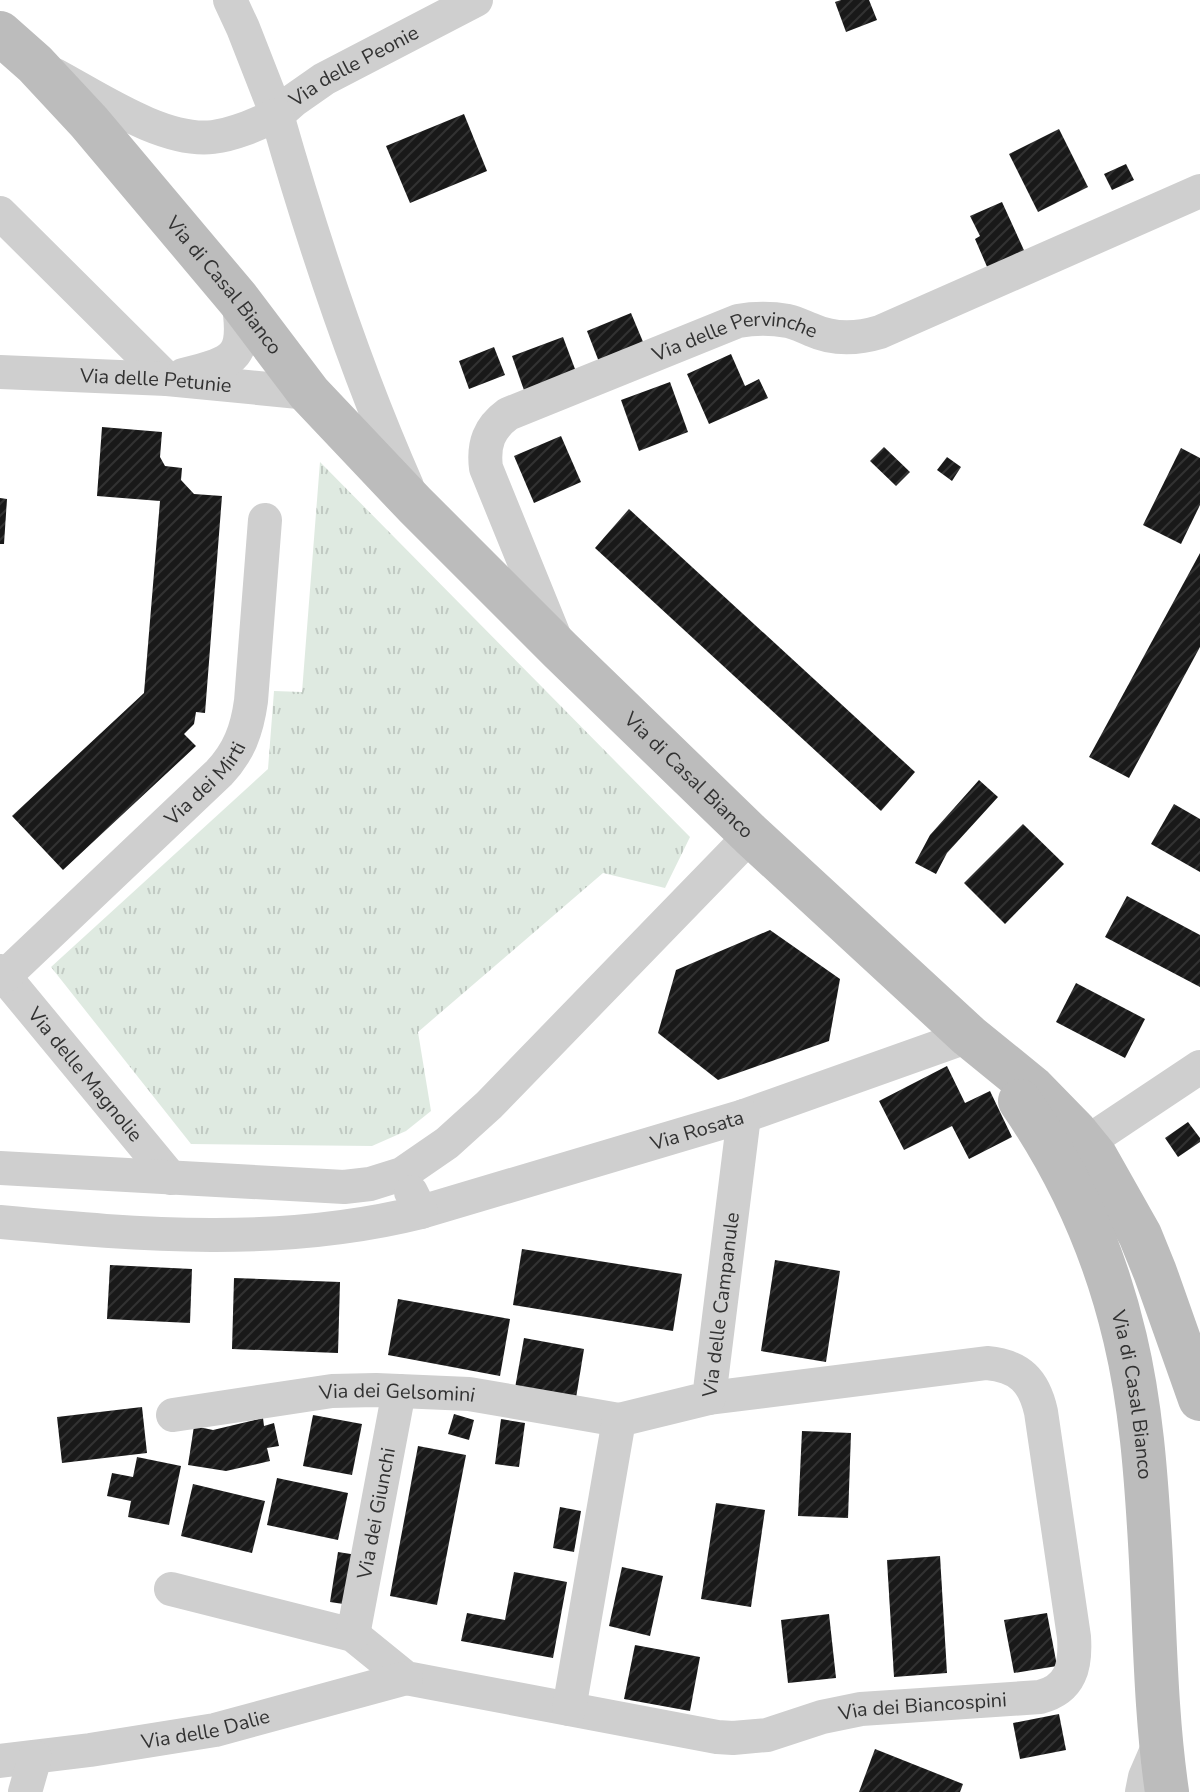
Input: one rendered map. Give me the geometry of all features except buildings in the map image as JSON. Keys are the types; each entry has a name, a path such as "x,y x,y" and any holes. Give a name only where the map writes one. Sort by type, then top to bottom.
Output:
{"main road":[{"name":"Via di Casal Bianco","path":"0,33 35,64 89,122 238,299 309,393 415,505 751,835 969,1036 1041,1095 1086,1143 1140,1235 1200,1399"},
{"name":"Via di Casal Bianco","path":"969,1036 1008,1084 1050,1147 1084,1216 1116,1301 1132,1368 1145,1473 1161,1740 1167,1792"}],"street":[{"name":"Via di Casal Bianco","path":"230,0 277,115 309,225 378,422 415,505"},
{"name":"Via delle Peonie","path":"277,115 324,79 476,0"},
{"name":"Via di Casal Bianco","path":"35,64 143,122 177,134 215,137 248,128 277,115"},
{"name":"Via delle Pervinche","path":"560,650 486,468 487,437 508,414 738,321 763,318 787,321 846,338 880,332 1200,191"},
{"path":"0,213 167,379 216,365 234,355 243,330 238,299"},
{"name":"Via delle Petunie","path":"0,372 167,379 309,393"},
{"name":"Via dei Mirti","path":"2,973 219,773 237,750 247,724 251,701 265,520"},
{"path":"0,1168 344,1187 370,1184 402,1174 436,1152 489,1105 751,835"},
{"name":"Via delle Magnolie","path":"2,973 171,1178"},
{"name":"Via Rosata","path":"0,1222 155,1234 238,1235 357,1226 421,1212 744,1116 969,1036"},
{"path":"1086,1143 1191,1073 1200,1046"},
{"name":"Via delle Campanule","path":"619,1420 709,1398 744,1116"},
{"path":"402,1174 421,1212"},
{"path":"1169,1311 1200,1349"},
{"name":"Via dei Biancospini","path":"171,1589 353,1635 406,1678 717,1737 767,1735 822,1717 861,1709 1040,1697 1054,1692 1069,1677 1075,1659 1074,1637 1041,1412 1034,1390 1022,1375 987,1363 709,1398"},
{"name":"Via dei Gelsomini","path":"173,1415 332,1391 399,1391 469,1394 619,1420"},
{"name":"Via dei Giunchi","path":"353,1635 399,1391"},
{"path":"569,1709 619,1420"},
{"name":"Via delle Dalie","path":"0,1761 215,1730 406,1678"},
{"path":"1142,1792 1161,1740"},
{"path":"25,1792 35,1757"}],"green space":[{"path":"320,462 690,837 665,888 603,873 418,1032 431,1111 406,1131 372,1146 191,1144 51,967 268,769 274,691 302,692"}]}
